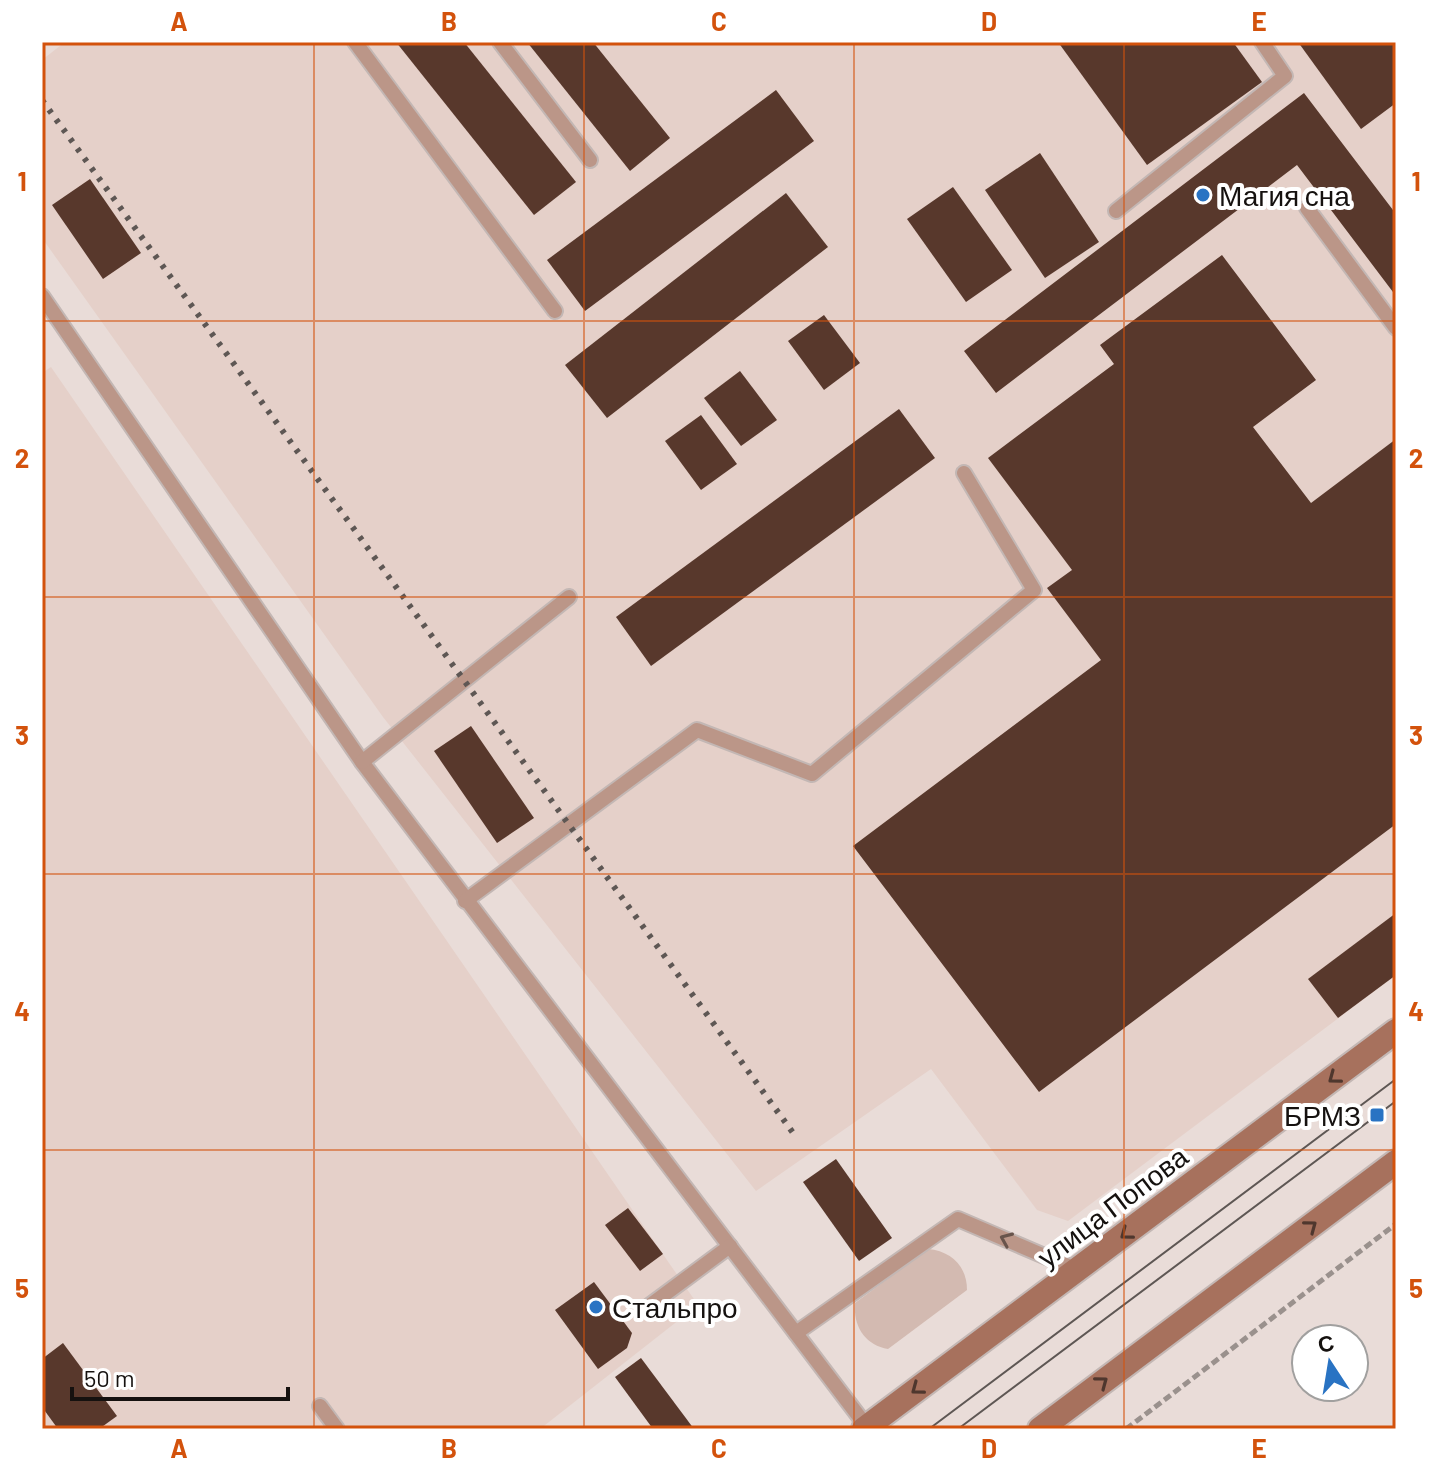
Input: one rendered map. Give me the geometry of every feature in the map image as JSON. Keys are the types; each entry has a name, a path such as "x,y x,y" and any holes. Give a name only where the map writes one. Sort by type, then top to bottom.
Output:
{"main road":[{"name":"улица Попова","path":"866,1428 1396,1031"},
{"path":"1040,1429 1396,1162"}],"lane":[{"path":"355,42 555,311"},
{"path":"500,42 590,160"},
{"path":"1116,211 1285,76 1262,42"},
{"path":"1307,208 1396,328"},
{"path":"42,296 362,762 866,1428"},
{"path":"465,901 697,730 812,774 1034,590 964,473"},
{"path":"362,762 569,597"},
{"path":"796,1333 958,1219 1077,1270"},
{"path":"649,1306 730,1246"},
{"path":"320,1406 337,1429"}],"path":[{"path":"1126,1429 1396,1224"}],"shaded area":[{"path":"65,42 1396,42 1396,975 1068,1221 1037,1210 931,1069 756,1191 383,717 42,238 42,60"},
{"path":"51,367 698,1305 540,1429 42,1429 42,373"},
{"path":"928,1249 944,1253 956,1261 964,1274 967,1290 888,1349 880,1347 867,1339 858,1327 855,1303"}],"building":[{"path":"396,42 464,42 576,182 534,215"},
{"path":"527,42 593,42 670,138 630,171"},
{"path":"1058,42 1233,42 1262,82 1147,165"},
{"path":"1298,42 1396,42 1396,103 1361,129"},
{"path":"776,90 814,141 585,311 547,260"},
{"path":"1304,93 1396,214 1396,296 1297,165 996,393 964,351"},
{"path":"1040,153 1099,242 1045,278 985,190"},
{"path":"90,179 141,253 103,279 52,205"},
{"path":"953,187 1012,270 966,302 907,219"},
{"path":"786,193 828,247 607,418 565,365"},
{"path":"1222,255 1316,380 1253,427 1311,503 1396,439 1396,824 1039,1092 853,846 1101,660 1047,588 1072,570 988,458 1114,364 1100,345"},
{"path":"824,315 860,363 824,390 788,341"},
{"path":"740,371 777,420 741,446 704,398"},
{"path":"899,409 935,458 651,666 616,617"},
{"path":"701,415 737,464 701,490 665,441"},
{"path":"471,726 534,818 497,843 434,751"},
{"path":"1396,913 1396,975 1338,1018 1308,979"},
{"path":"836,1159 892,1238 859,1261 803,1182"},
{"path":"628,1208 663,1254 640,1271 605,1225"},
{"path":"594,1282 632,1333 627,1348 598,1369 555,1310"},
{"path":"63,1343 117,1416 99,1429 58,1429 42,1407 42,1359"},
{"path":"641,1358 694,1429 653,1429 615,1377"}],"tram line":[{"path":"929,1429 1396,1079"},
{"path":"958,1429 1396,1101"}],"railway":[{"path":"42,100 796,1137"}],"place":[{"name":"Магия сна","path":"1203,195"},
{"name":"БРМЗ","path":"1377,1115"},
{"name":"Стальпро","path":"596,1307"}]}
